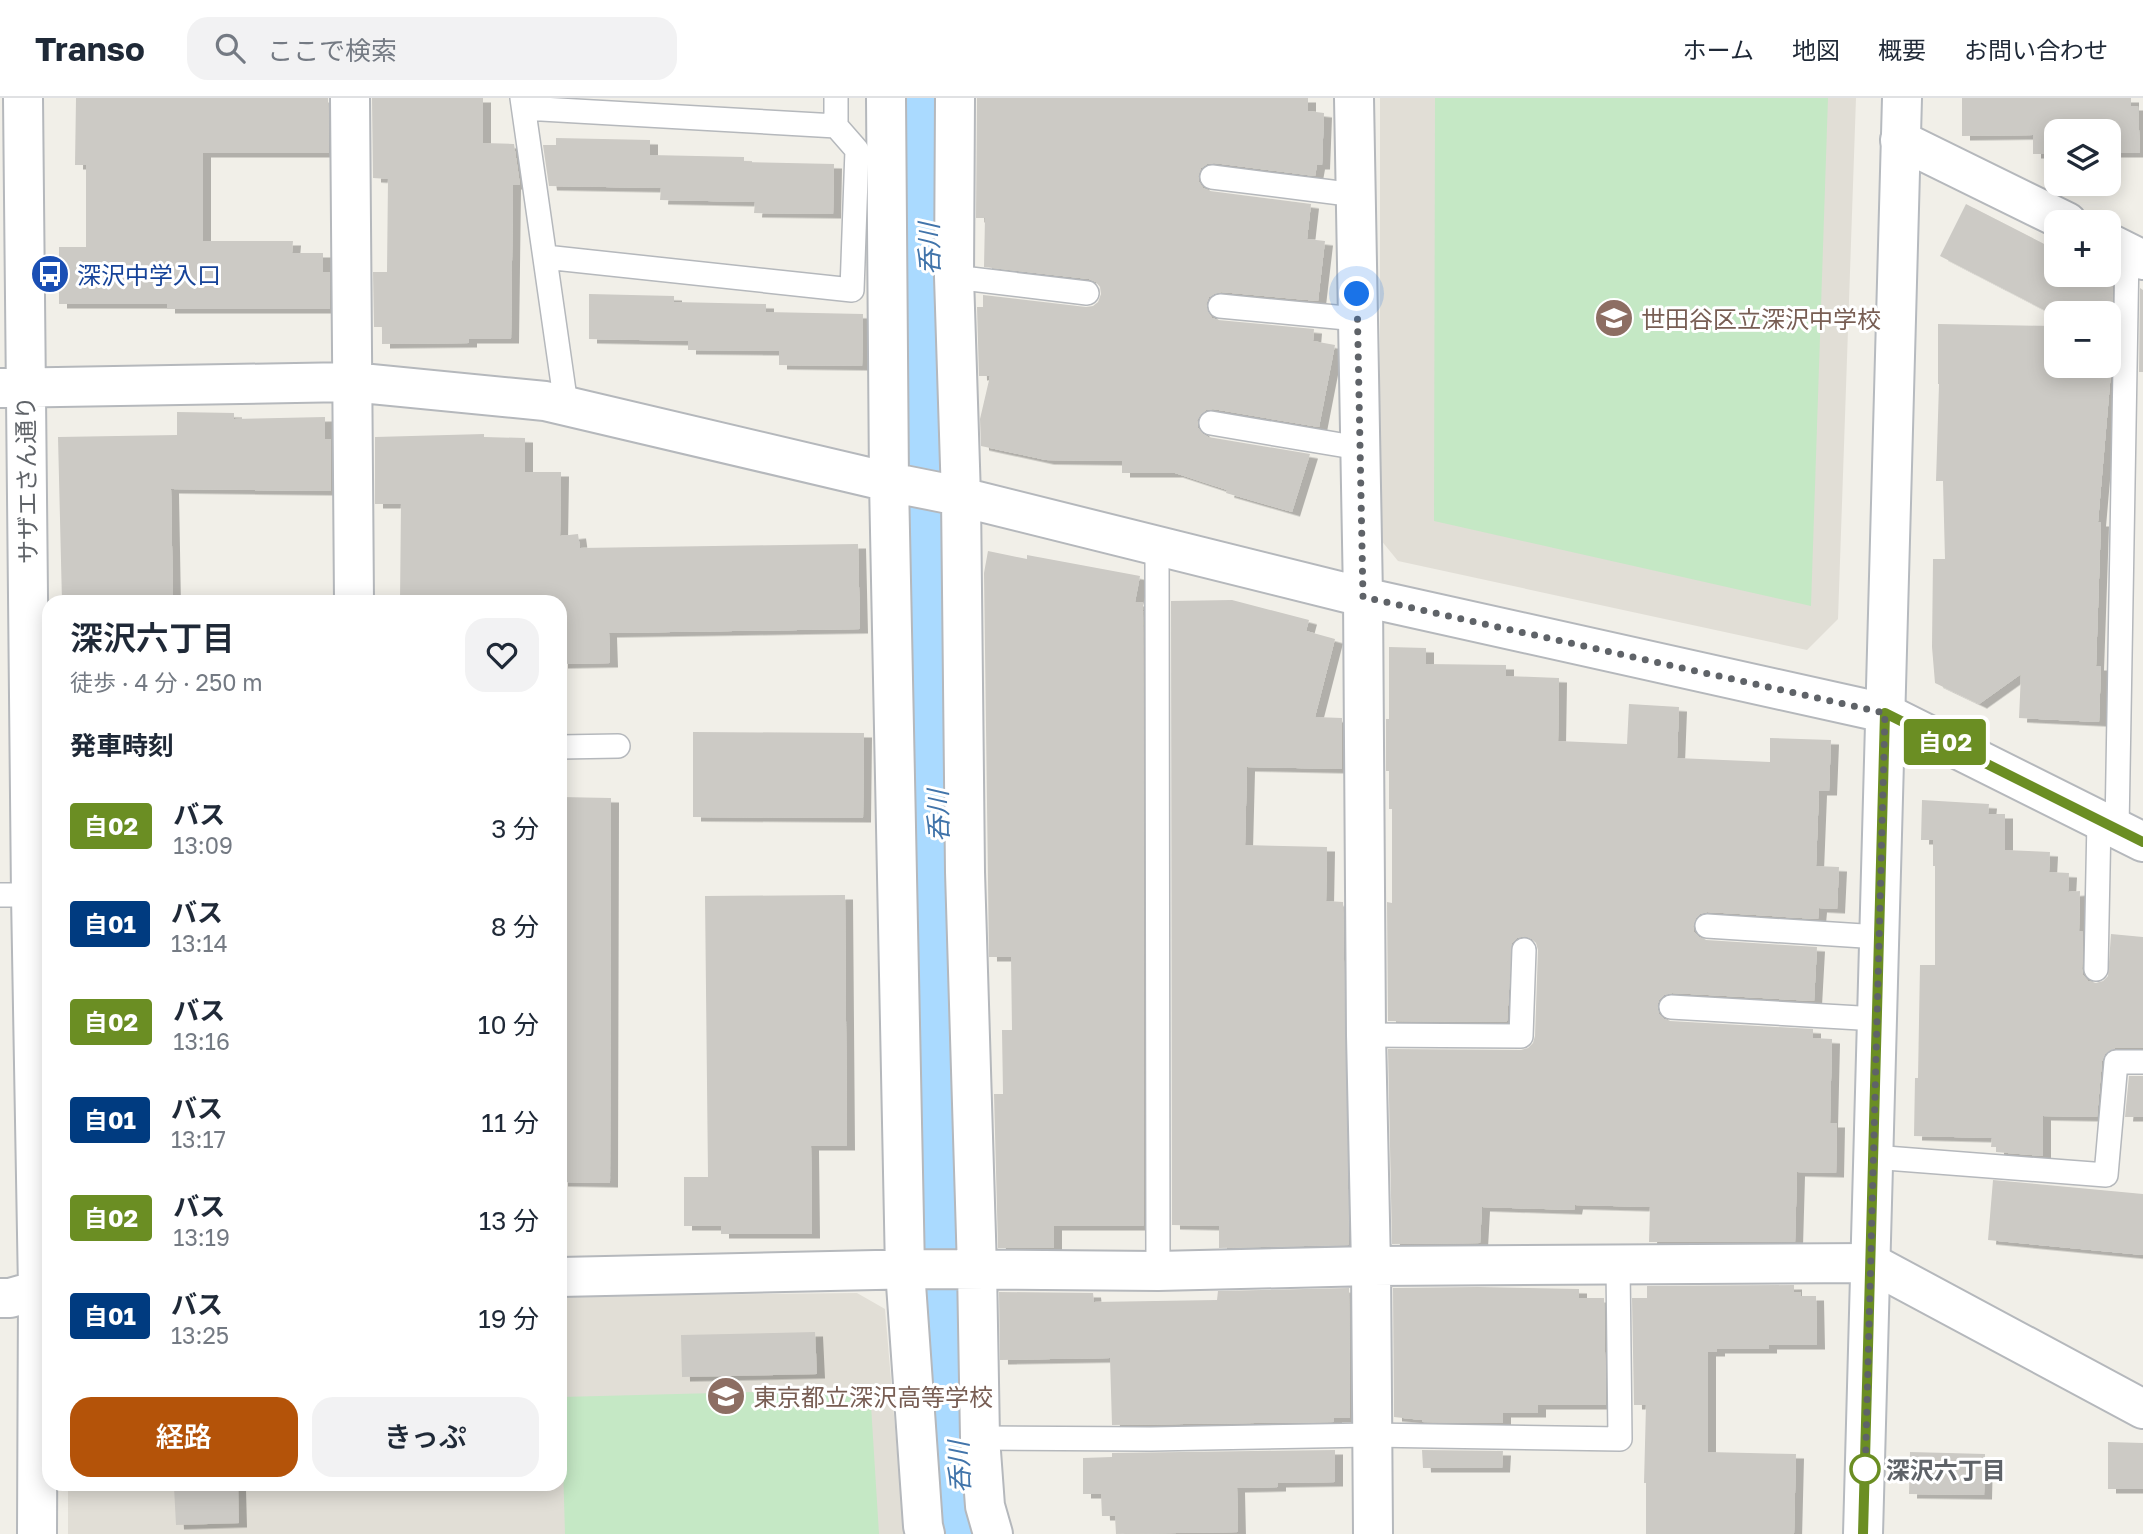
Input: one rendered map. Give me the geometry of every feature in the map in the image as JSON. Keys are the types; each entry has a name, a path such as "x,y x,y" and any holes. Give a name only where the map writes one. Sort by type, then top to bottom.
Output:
{"street":[{"name":"サザエさん通り","path":"23,98 12,388 15,895 42,1262"},
{"path":"349,98 354,595"},
{"path":"886,98 913,1269 925,1534"},
{"path":"955,98 955,496 965,872 971,1269 985,1506 993,1534"},
{"path":"1354,98 1363,597 1373,1534"},
{"path":"1863,1534 1902,98"},
{"path":"1900,139 2044,211"},
{"path":"12,388 351,382 566,405 955,496 1363,597 1885,713 2120,831"},
{"path":"567,1277 913,1269 1158,1271 1371,1266 1871,1263 2143,1409"},
{"path":"0,1298 42,1290"},
{"name":"サザエさん通り","path":"37,1534 42,1359"}],"lane":[{"path":"545,257 852,290 857,150 836,126 836,98"},
{"path":"566,405 523,103 836,126"},
{"path":"1212,177 1356,195"},
{"path":"2096,969 2120,831 2126,252"},
{"path":"954,277 1087,293"},
{"path":"1220,306 1357,319"},
{"path":"1211,423 1359,448"},
{"path":"1157,546 1158,1271"},
{"path":"567,747 618,746"},
{"path":"1707,926 1879,937"},
{"path":"1366,1035 1521,1036 1524,950"},
{"path":"1671,1007 1877,1019"},
{"path":"1873,1157 2106,1175 2116,1062 2143,1062"},
{"path":"980,1438 1152,1439 1371,1435 1620,1439 1618,1266"}],"shaded area":[{"name":"世田谷区立深沢中学校","path":"1380,98 1856,98 1838,619 1807,650 1398,561 1380,539"},
{"name":"東京都立深沢高等学校","path":"857,1293 885,1309 904,1534 68,1534 68,1491 567,1491 567,1296"}],"green space":[{"path":"904,98 942,98 947,436 907,434"},
{"name":"世田谷区立深沢中学校","path":"1435,98 1828,98 1811,606 1434,521"},
{"path":"909,543 946,545 957,1300 970,1534 937,1534 918,1298"},
{"path":"870,1389 879,1534 565,1534 567,1397"}],"building":[{"path":"76,98 328,98 329,153 203,153 203,241 293,241 292,253 323,253 323,272 330,272 330,309 167,309 167,304 59,304 59,247 86,247 86,165 75,165"},
{"path":"372,98 483,98 483,143 514,144 520,185 513,185 511,339 469,339 469,343 382,344 382,327 374,327 373,272 387,272 388,179 373,178"},
{"path":"977,98 1308,98 1308,111 1324,113 1322,165 1317,165 1315,176 1214,163 1201,168 1198,176 1203,188 1210,191 1311,204 1307,239 1325,241 1318,301 1221,292 1209,297 1206,304 1212,318 1218,320 1314,329 1313,341 1335,345 1319,427 1213,409 1206,410 1197,420 1198,428 1208,437 1310,454 1292,512 1226,493 1227,490 1175,473 1122,473 1122,461 1046,460 981,446 980,419 990,376 979,376 977,307 983,307 983,295 1086,307 1098,302 1101,294 1096,282 1089,279 984,267 985,218 976,218"},
{"path":"1962,98 2131,98 2131,106 2138,106 2140,153 2121,153 2121,119 2044,119 2044,154 2033,154 2033,135 1962,136"},
{"path":"556,138 650,140 650,155 744,157 744,162 834,164 833,214 754,213 755,202 660,200 661,188 549,186 543,145 556,145"},
{"path":"1966,204 2044,244 2044,287 2113,287 2112,301 2044,301 2044,310 1940,256"},
{"path":"2140,288 2143,290 2143,372 2139,372"},
{"path":"589,294 674,296 674,302 766,304 766,312 863,314 862,366 779,365 779,351 688,350 688,341 589,339"},
{"path":"1938,324 2044,326 2044,378 2110,378 2098,522 2101,522 2096,666 2101,666 2099,722 2019,718 2021,674 1979,704 1935,683 1932,647 1933,559 1945,559 1943,481 1936,481"},
{"path":"177,412 234,413 234,419 325,417 325,439 331,439 331,491 171,489 173,595 62,595 58,437 177,435"},
{"path":"484,434 484,437 525,438 525,472 561,472 560,536 578,534 580,548 858,544 860,629 609,633 610,663 567,664 567,595 400,595 401,504 375,504 375,437"},
{"path":"988,551 1027,559 1027,555 1140,576 1135,602 1143,602 1144,1225 1054,1226 1054,1248 998,1248 994,1094 1003,1094 1002,1030 1012,1030 1011,957 989,957 984,573"},
{"path":"1232,600 1309,620 1306,631 1335,639 1315,717 1342,718 1342,769 1247,767 1245,845 1327,847 1326,901 1343,902 1349,1245 1219,1248 1219,1226 1172,1225 1171,601"},
{"path":"1389,647 1426,648 1426,664 1506,665 1506,676 1559,678 1558,741 1627,744 1629,704 1679,707 1677,758 1770,762 1770,738 1831,740 1829,791 1819,791 1816,866 1839,867 1837,909 1819,908 1818,919 1707,912 1696,918 1693,926 1694,932 1706,940 1817,947 1814,1001 1672,993 1664,995 1657,1006 1659,1014 1670,1021 1813,1029 1813,1038 1832,1039 1830,1123 1837,1123 1836,1173 1797,1172 1795,1242 1649,1242 1650,1207 1575,1205 1574,1210 1482,1207 1480,1243 1392,1244 1388,1049 1528,1048 1535,1036 1538,950 1536,943 1525,936 1512,943 1507,1022 1388,1021 1387,902 1392,903 1392,809 1389,809 1389,771 1386,771"},
{"path":"693,732 864,733 863,818 693,817"},
{"path":"567,797 611,798 610,1183 567,1182"},
{"path":"1922,800 1989,804 1988,814 2005,814 2005,850 2050,852 2049,872 2069,873 2068,892 2080,891 2082,969 2088,981 2096,983 2108,976 2111,934 2143,937 2143,1048 2115,1048 2105,1054 2097,1117 2043,1116 2043,1156 1996,1152 1996,1147 1991,1147 1992,1138 1914,1136 1920,965 1935,965 1933,840 1921,840"},
{"path":"845,895 847,1146 811,1146 812,1234 721,1234 721,1226 684,1226 684,1177 708,1177 705,896"},
{"path":"2129,1076 2143,1076 2143,1117 2125,1117"},
{"path":"1993,1180 2143,1194 2143,1255 1988,1240"},
{"path":"1794,1285 1794,1292 1801,1292 1801,1296 1816,1296 1817,1345 1769,1345 1769,1349 1717,1349 1717,1352 1708,1352 1708,1452 1796,1454 1794,1534 1646,1534 1646,1405 1634,1405 1632,1298 1647,1298 1647,1286"},
{"path":"1349,1288 1350,1418 1334,1418 1334,1422 1112,1425 1110,1358 1000,1360 999,1292 1093,1293 1094,1302 1217,1300 1218,1291"},
{"path":"1393,1288 1579,1289 1579,1298 1604,1298 1606,1405 1538,1405 1538,1413 1503,1413 1503,1423 1422,1422 1394,1417"},
{"path":"815,1332 817,1374 682,1377 681,1335"},
{"path":"2108,1442 2143,1443 2143,1489 2108,1489"},
{"path":"1335,1450 1335,1482 1278,1483 1278,1487 1237,1488 1238,1532 1116,1534 1115,1516 1102,1516 1101,1494 1083,1494 1083,1458 1112,1457 1112,1453"},
{"path":"1422,1450 1503,1451 1502,1468 1423,1468"},
{"path":"1910,1452 1985,1454 1984,1495 1909,1494"},
{"path":"174,1491 238,1491 239,1523 176,1525"}],"waterway":[{"name":"呑川","path":"927,98 938,864 958,1524 961,1534"}],"bus line":[{"name":"自02","path":"1863,1534 1885,713 2143,842"}],"place":[{"name":"深沢中学入口","path":"50,274"},
{"name":"世田谷区立深沢中学校","path":"1614,318"},
{"name":"東京都立深沢高等学校","path":"726,1396"},
{"name":"深沢六丁目","path":"1865,1469"}],"route":[{"path":"1357,294 1363,597 1885,713 1865,1480 1865,1469"}]}
